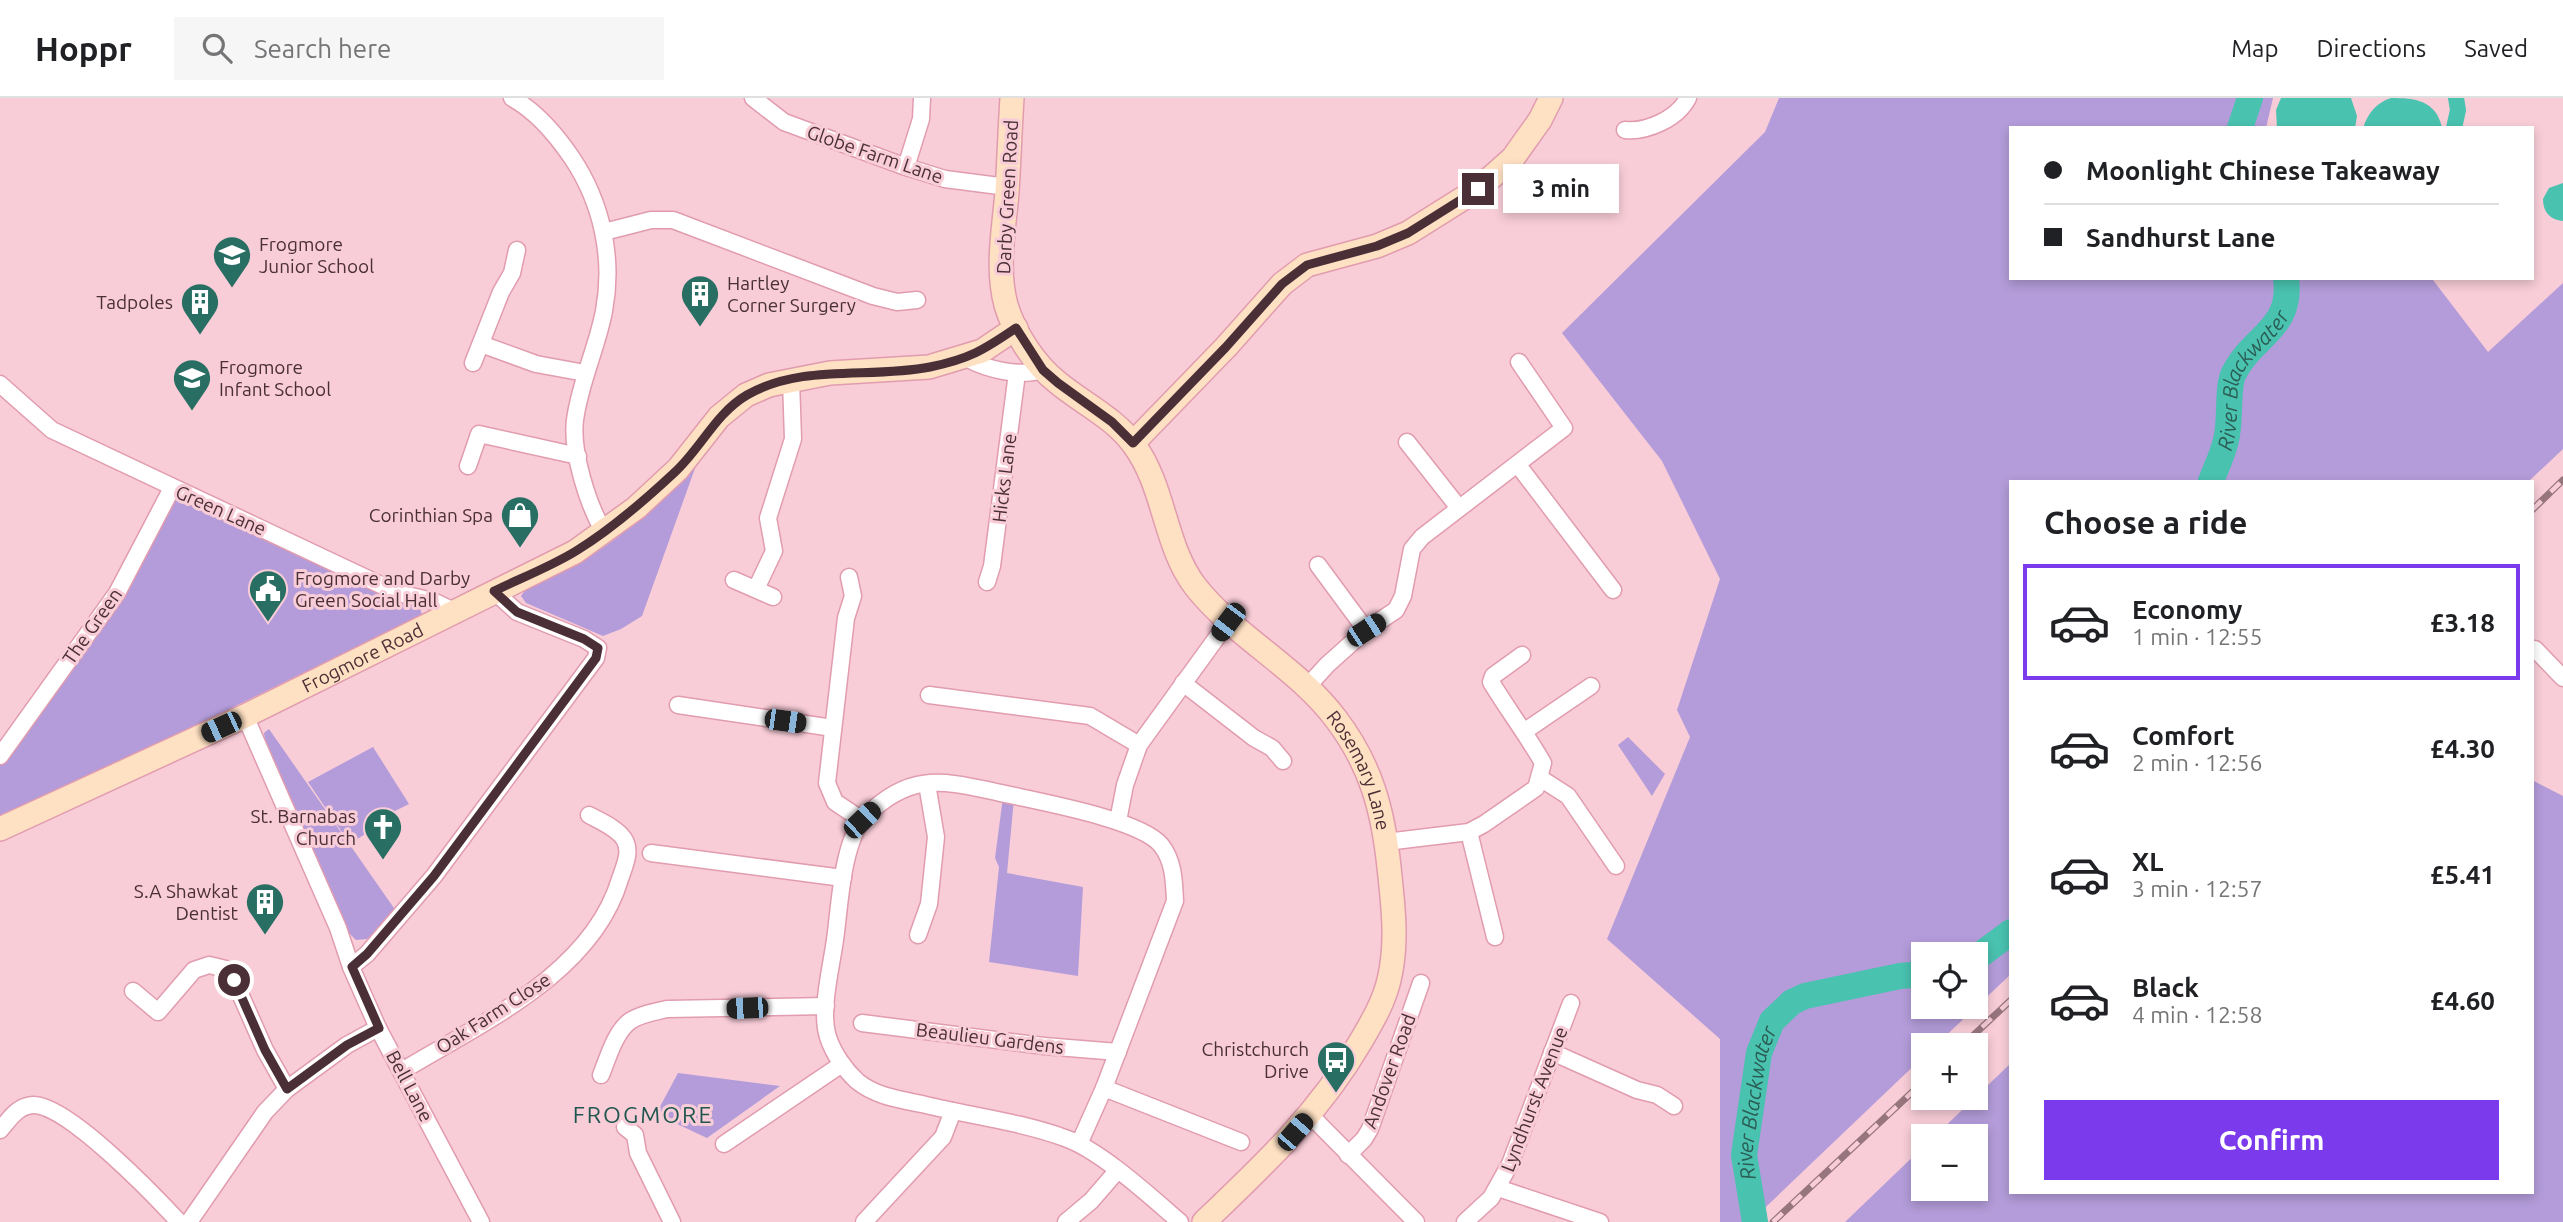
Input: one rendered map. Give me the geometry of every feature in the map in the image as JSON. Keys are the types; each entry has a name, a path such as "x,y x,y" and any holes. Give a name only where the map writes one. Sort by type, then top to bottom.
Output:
{"street":[{"path":"512,98 558,137 584,176 604,232 608,274 604,312 585,373 575,422 578,456 592,512 604,532"},
{"name":"Globe Farm Lane","path":"753,98 784,122 906,167 945,179 1007,187"},
{"path":"906,167 921,119 922,98"},
{"name":"Darby Green Road","path":"1012,98 1000,271 1006,305 1016,328 1043,370"},
{"path":"1133,443 1226,347 1282,284 1307,265 1377,246 1408,233 1478,189 1513,158 1540,120 1551,98"},
{"path":"1625,130 1639,131 1669,118 1688,98"},
{"path":"604,232 651,220 673,220 873,296 897,302 917,300"},
{"path":"473,363 501,292 512,272 517,250"},
{"name":"Frogmore Road","path":"0,829 246,716 575,552 636,509 678,468 719,417 746,395 769,385 830,373 915,369 966,358 982,351 1016,328"},
{"path":"481,344 536,364 585,373"},
{"path":"966,358 977,364 1017,373 1043,370"},
{"path":"1307,687 1366,630 1396,610 1404,596 1412,549 1422,537 1564,428 1519,362"},
{"name":"Rosemary Lane","path":"1043,370 1112,422 1133,443 1149,470 1175,546 1192,582 1228,622 1307,687 1334,716 1354,745 1370,776 1387,842 1395,943 1389,982 1375,1017 1348,1063 1310,1115 1281,1149 1204,1222"},
{"name":"Hicks Lane","path":"987,582 992,566 1017,373"},
{"path":"756,589 775,551 768,519 793,439 791,380"},
{"name":"Green Lane","path":"0,384 52,430 398,593 433,601 456,612"},
{"path":"468,466 479,434 578,456"},
{"path":"1407,442 1459,508"},
{"path":"1518,465 1613,590"},
{"name":"The Green","path":"0,756 117,593 172,488"},
{"path":"1318,565 1366,630"},
{"path":"849,577 853,596 846,618 827,783 835,802 862,820"},
{"path":"734,580 773,597"},
{"path":"352,967 367,954 434,876 596,658 598,648 584,639 517,612 494,591"},
{"path":"1118,821 1125,785 1139,745 1228,622"},
{"path":"2535,649 2563,678"},
{"path":"1387,842 1469,832 1536,788 1543,764 1525,731 1514,722 1491,682 1493,676 1522,654"},
{"path":"1183,682 1254,738 1272,748 1283,761"},
{"path":"1525,731 1591,686"},
{"path":"929,695 1090,716 1139,745"},
{"path":"678,705 834,728"},
{"name":"Bell Lane","path":"246,716 379,1028 481,1222"},
{"path":"1540,778 1568,796 1616,866"},
{"path":"918,934 929,904 936,837 927,784"},
{"path":"1079,1143 1104,1088 1175,901 1174,875 1161,845 1142,831 1118,821 959,784 905,786 882,800 862,820 849,850 826,1006 828,1037 842,1064 858,1082 874,1091 1079,1143 1180,1222"},
{"name":"Oak Farm Close","path":"402,1071 542,985 576,955 602,922 617,892 628,853 625,840 618,832 589,815"},
{"path":"1469,832 1495,937"},
{"path":"651,853 843,878"},
{"path":"133,991 158,1012 194,971 209,965 226,969 234,980 265,1050 287,1089"},
{"name":"Andover Road","path":"1348,1155 1370,1129 1421,983"},
{"name":"Lyndhurst Avenue","path":"1465,1222 1498,1188 1510,1164 1571,1003"},
{"path":"601,1074 617,1038 629,1021 645,1014 667,1009 826,1006"},
{"name":"Beaulieu Gardens","path":"862,1023 1044,1046 1118,1052"},
{"path":"189,1222 264,1112 287,1089 347,1045 379,1028"},
{"path":"1552,1052 1637,1090 1657,1095 1674,1106"},
{"path":"724,1144 842,1064"},
{"path":"1104,1088 1241,1142"},
{"path":"0,1130 19,1108 34,1105 49,1109 96,1141 179,1222"},
{"path":"864,1222 943,1137 953,1111"},
{"path":"1310,1115 1416,1222"},
{"path":"625,1127 635,1135 638,1153 672,1222"},
{"path":"1066,1222 1091,1200 1117,1171"},
{"path":"1498,1188 1600,1222"}],"shaded area":[{"path":"1779,98 2273,98 2266,126 2009,126 2009,280 2433,280 2488,352 2563,283 2563,449 2530,480 2009,480 2009,976 1988,996 1988,942 1911,942 1911,1019 1963,1019 1949,1033 1911,1033 1911,1068 1750,1222 1720,1222 1720,1039 1607,939 1690,737 1677,710 1720,579 1662,461 1562,333 1765,132"},
{"path":"2281,98 2351,98 2357,116 2355,126 2277,126 2276,110"},
{"path":"2391,98 2423,102 2435,111 2441,126 2364,126 2373,109"},
{"path":"2563,183 2563,221 2548,214 2543,199 2549,188"},
{"path":"698,460 642,616 603,636 526,603 521,596 526,589 581,561 612,541 651,508"},
{"path":"175,497 420,608 422,615 0,821 0,761"},
{"path":"269,729 396,911 367,939 356,940 347,931 266,747 264,733"},
{"path":"1628,737 1665,774 1652,796 1618,745"},
{"path":"373,747 409,804 375,821 377,826 350,844 308,782"},
{"path":"2534,781 2563,796 2563,1222 1845,1222 1911,1159 1911,1201 1988,1201 1988,1124 1947,1124 1962,1110 1988,1110 1988,1085 2009,1065 2009,1194 2534,1194"},
{"path":"1003,797 1014,799 1007,873 1083,887 1078,976 989,962 999,867 995,858"},
{"path":"678,1073 780,1086 707,1138 656,1114"}],"waterway":[{"name":"River Blackwater","path":"2241,126 2250,98"},
{"path":"2454,126 2458,110 2456,98"},
{"name":"River Blackwater","path":"2211,480 2226,440 2233,375 2277,321 2283,310 2286,280"},
{"name":"River Blackwater","path":"1988,949 2009,933"},
{"name":"River Blackwater","path":"1755,1222 1744,1155 1759,1053 1772,1021 1792,1002 1805,996 1911,975"}],"railway":[{"path":"2534,508 2563,480"},
{"path":"1976,1033 2009,1002"},
{"path":"1773,1222 1911,1093"}],"place":[{"name":"Frogmore Junior School","path":"232,289"},
{"name":"Hartley Corner Surgery","path":"700,328"},
{"name":"Tadpoles","path":"200,336"},
{"name":"Frogmore Infant School","path":"192,412"},
{"name":"Corinthian Spa","path":"520,549"},
{"name":"Frogmore and Darby Green Social Hall","path":"268,623"},
{"name":"St. Barnabas Church","path":"383,861"},
{"name":"S.A Shawkat Dentist","path":"265,936"},
{"name":"Christchurch Drive","path":"1336,1094"}],"district":[{"name":"FROGMORE","path":"643,1114"}],"route":[{"path":"234,980 265,1050 287,1089 347,1045 379,1028 352,967 367,954 434,876 596,658 598,648 584,639 517,612 494,591 575,552 636,509 678,468 719,417 746,395 769,385 830,373 915,369 947,363 982,351 1016,328 1043,370 1112,422 1133,443 1167,410 1282,284 1307,265 1377,246 1408,233 1478,189"}]}
